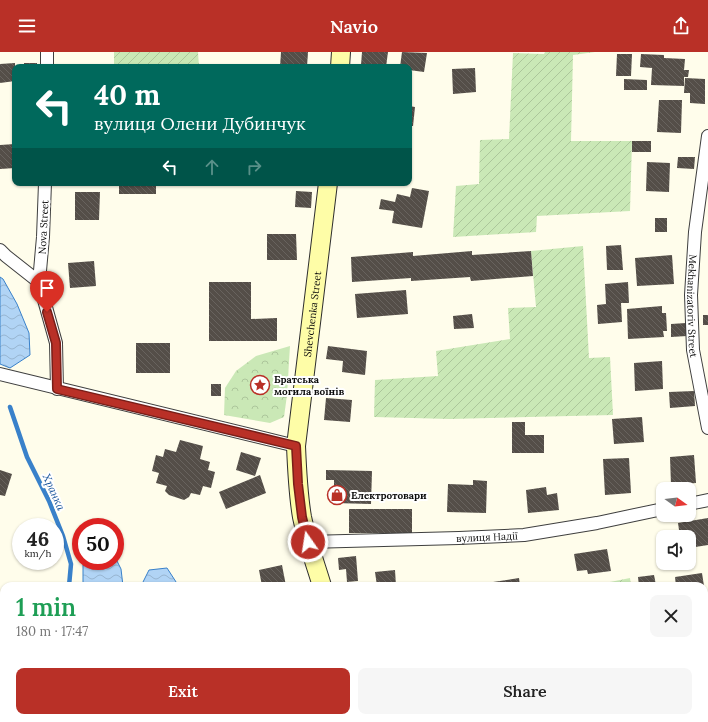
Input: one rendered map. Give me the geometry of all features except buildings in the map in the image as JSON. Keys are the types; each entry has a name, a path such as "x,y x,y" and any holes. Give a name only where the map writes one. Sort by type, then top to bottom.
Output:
{"main road":[{"path":"340,64 341,52"},
{"name":"Shevchenka Street","path":"321,582 302,517 298,484 296,446 328,186"}],"street":[{"path":"47,52 47,64"},
{"name":"Mekhanizatoriv Street","path":"708,136 695,232 691,295 693,350 708,428"},
{"name":"Nova Street","path":"45,186 43,237 39,282 56,343 57,389"},
{"path":"0,250 39,282"},
{"path":"0,374 296,446"},
{"path":"696,503 708,500"},
{"name":"вулиця Надії","path":"308,542 451,539 524,535 597,523 656,510"}],"green space":[{"path":"114,52 198,52 199,64 114,64"},
{"path":"545,52 595,52 573,55 571,141 632,141 630,211 537,216 536,232 453,237 456,186 479,184 480,140 509,139 513,53 544,54"},
{"path":"583,246 589,358 610,357 613,415 450,419 374,417 375,380 438,376 436,351 510,339 508,308 536,307 531,251"},
{"path":"290,346 284,417 270,423 224,415 225,388 236,371 256,356"},
{"path":"630,578 630,582 610,582"}],"water":[{"path":"0,277 3,279 17,304 29,333 30,355 10,368 0,364"},
{"path":"167,568 176,582 143,582 149,570"},
{"path":"83,570 121,570 123,582 83,582"}],"waterway":[{"name":"Хранка","path":"10,407 27,457 49,501 63,536 71,564 69,582"}],"place":[{"name":"Братська могила воїнів","path":"260,385"},
{"name":"Електротовари","path":"337,495"}],"route":[{"path":"47,312 56,343 57,389 296,446 298,484 302,517 308,542"}]}
